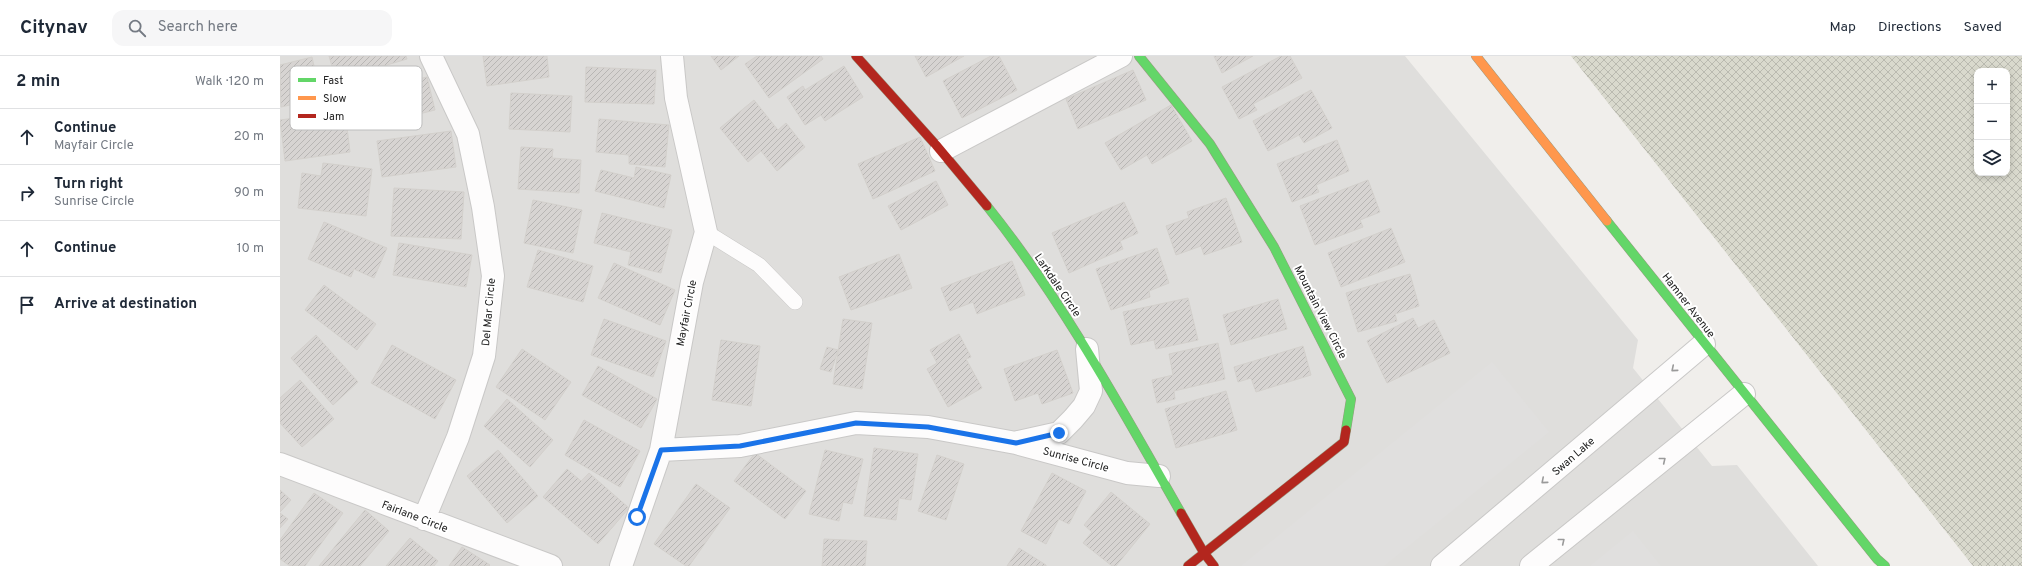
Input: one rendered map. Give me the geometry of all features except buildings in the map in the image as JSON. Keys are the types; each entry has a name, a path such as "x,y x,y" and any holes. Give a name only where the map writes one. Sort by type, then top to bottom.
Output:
{"street":[{"name":"Del Mar Circle","path":"424,519 458,436 484,356 493,276 483,207 468,134 431,56"},
{"name":"Mayfair Circle","path":"621,566 661,450 692,282 706,232 676,98 672,56"},
{"name":"Larkdale Circle","path":"856,56 941,151 1011,237 1087,349 1204,553 1214,566"},
{"path":"941,151 1121,56"},
{"name":"Mountain View Circle","path":"1139,56 1214,150 1274,247 1351,398 1344,442 1188,566"},
{"name":"Hamner Avenue","path":"1476,56 1744,394 1877,559 1885,566"},
{"name":"Swan Lake","path":"1442,566 1704,344"},
{"path":"1016,443 1059,433 1073,420 1084,406 1090,391 1087,349"},
{"path":"1531,566 1744,394"},
{"name":"Sunrise Circle","path":"661,450 740,446 856,423 928,427 1016,443 1127,473 1159,476"},
{"name":"Fairlane Circle","path":"280,464 551,566"}],"lane":[{"path":"706,232 758,265 795,302"}],"shaded area":[{"path":"280,56 1405,56 1638,340 1633,368 1712,466 1737,465 1818,566 280,566"},
{"path":"1571,56 2022,56 2022,566 1973,566"},
{"path":"1492,362 1549,432 1384,566 1241,566"},
{"path":"1633,531 1661,566 1590,566"}],"traffic: fast":[{"path":"1139,56 1210,144 1274,247 1351,399 1346,430"},
{"path":"987,206 1015,242 1066,317 1181,513"},
{"path":"1607,221 1877,559 1885,566"}],"traffic: slow":[{"path":"1476,56 1607,221"}],"traffic: jam":[{"path":"856,56 936,145 987,206"},
{"path":"1188,566 1344,442 1346,430"},
{"path":"1181,513 1204,553 1214,566"}],"route":[{"path":"637,517 661,450 740,446 856,423 928,427 1016,443 1059,433"}]}
